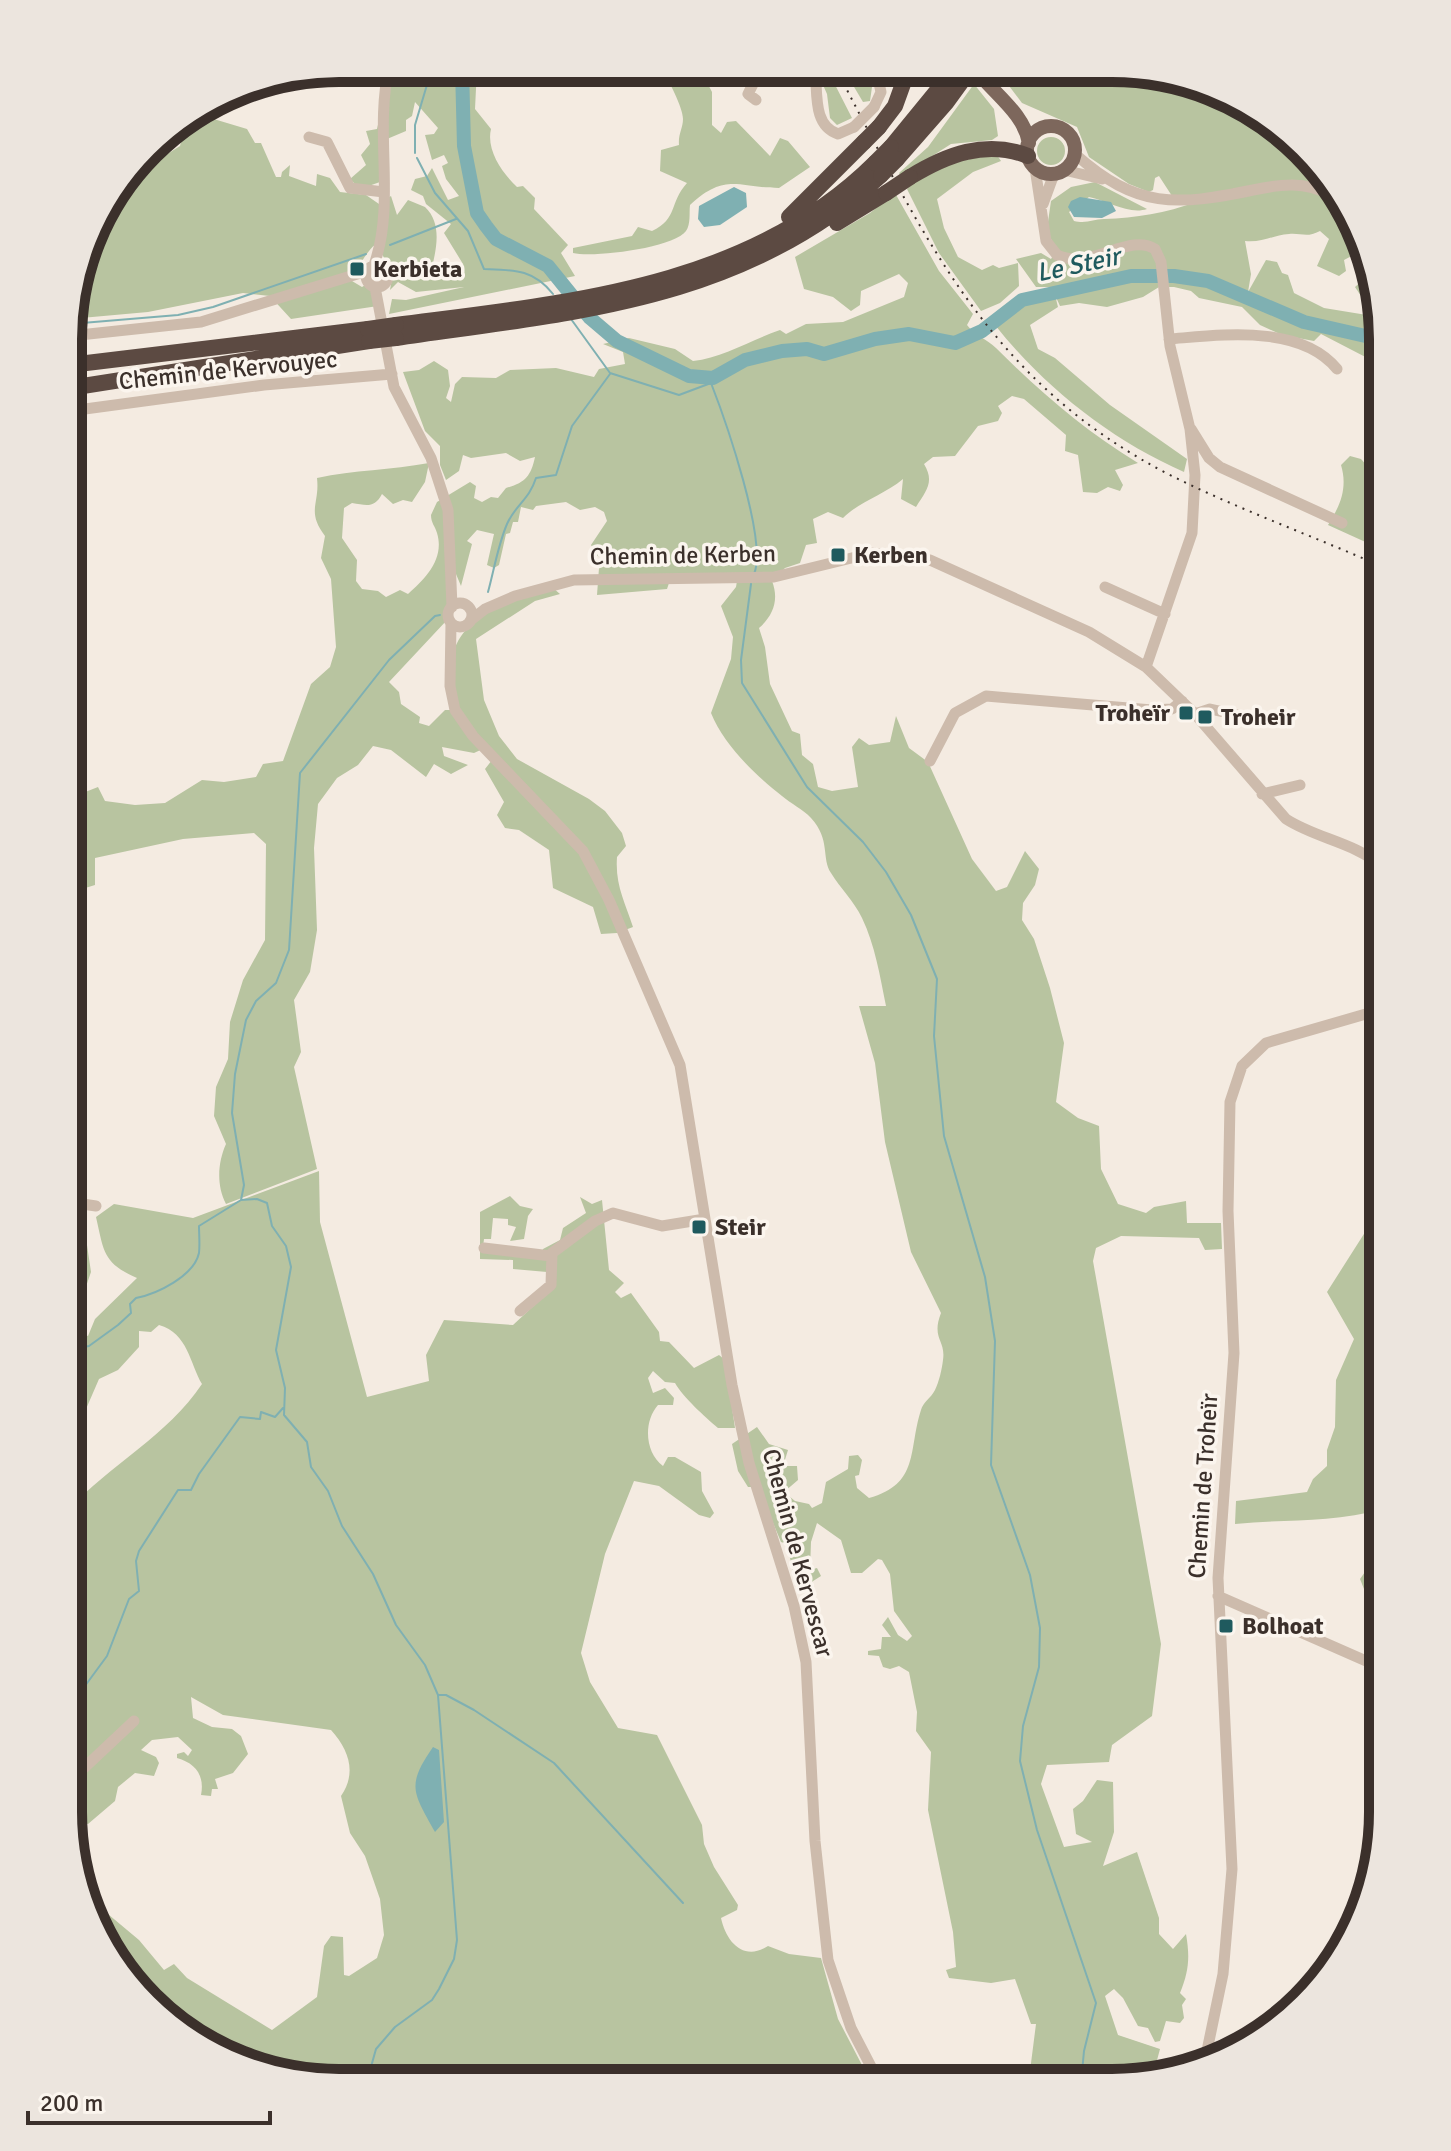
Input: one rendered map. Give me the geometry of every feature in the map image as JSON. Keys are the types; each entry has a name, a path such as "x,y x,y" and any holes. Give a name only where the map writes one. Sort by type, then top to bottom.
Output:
{"highway":[{"path":"728,258 796,212 879,127 895,106 904,82"},
{"path":"715,277 810,229 878,169 957,82"},
{"path":"82,364 396,332 546,311 715,277 819,233 940,160 971,151 1001,148 1031,155"},
{"path":"598,302 728,258 811,213 878,169"},
{"path":"396,332 503,311 546,311"},
{"path":"82,386 369,335"}],"main road":[{"path":"979,82 1021,119 1031,155 1059,172 1075,154 1068,134 1024,112 998,82"},
{"path":"1031,155 1036,132 1051,127"}],"street":[{"path":"754,82 748,94 756,100"},
{"path":"816,82 819,112 824,126 838,134 854,127 874,107 881,92 879,82"},
{"path":"388,83 383,137 384,192 376,273 392,374 404,410 431,458 444,492 450,522 452,590 464,613"},
{"path":"309,137 327,142 350,188 384,192"},
{"path":"1075,154 1107,180 1142,197 1168,203 1208,200 1293,184 1322,193"},
{"path":"1031,155 1046,241 1062,258 1090,258 1141,244 1155,249 1161,262 1169,339 1190,429 1195,475 1194,521 1146,667 1195,714 1262,794 1303,829 1352,847 1369,858"},
{"path":"1041,213 1059,172 1107,180"},
{"path":"82,335 201,322 349,276 376,273"},
{"path":"1169,339 1239,336 1289,341 1318,349 1337,369"},
{"name":"Chemin de Kervouyec","path":"82,409 264,385 392,374"},
{"path":"1190,429 1209,458 1220,467 1342,523"},
{"name":"Chemin de Kerben","path":"464,613 485,609 563,582 774,577 859,555 894,553 938,563 1089,632 1146,667"},
{"path":"1105,587 1165,614"},
{"name":"Chemin de Kervescar","path":"464,613 451,623 450,693 464,724 572,837 609,900 680,1065 727,1360 749,1463 791,1595 806,1662 815,1841 828,1960 851,2028 872,2069"},
{"name":"Chemin de Kervescar","path":"451,656 464,613"},
{"path":"930,761 955,713 986,696 1152,710 1172,709 1182,701"},
{"path":"1195,714 1210,709 1265,721"},
{"path":"1262,794 1300,785"},
{"name":"Chemin de Troheïr","path":"1207,2050 1223,1974 1232,1883 1232,1818 1218,1596 1218,1542 1234,1368 1228,1169 1235,1081 1246,1059 1275,1038 1369,1013"},
{"path":"82,1204 96,1206"},
{"path":"484,1248 551,1256 610,1213 662,1226 705,1219"},
{"path":"520,1311 551,1285 551,1256"},
{"path":"1218,1596 1368,1662"},
{"path":"82,1770 134,1721"}],"green space":[{"path":"822,82 834,82 852,118 837,125 830,118 827,94"},
{"path":"851,82 870,82 870,101 863,102"},
{"path":"1006,82 1145,84 1210,102 1240,116 1268,135 1294,157 1316,183 1335,211 1354,255 1344,260 1346,271 1339,276 1317,266 1329,239 1320,231 1245,241 1251,274 1248,292 1266,260 1277,262 1282,273 1288,275 1294,293 1324,308 1367,315 1369,359 1321,334 1314,341 1282,335 1260,325 1242,307 1199,298 1191,291 1174,287 1159,287 1143,297 1107,307 1079,303 1060,306 1055,295 1058,307 1030,325 1038,349 1055,358 1110,405 1187,459 1184,472 1131,444 1080,410 1035,370 995,325 1017,309 1054,293 1050,287 1036,287 1016,259 1041,253 1051,259 1056,251 1047,229 1051,201 1071,187 1095,182 1147,209 1126,209 1089,197 1069,212 1074,221 1079,222 1151,214 1196,202 1172,196 1159,176 1149,192 1129,184 1089,157 1077,127 1022,103"},
{"path":"388,83 476,83 475,109 491,129 491,145 496,161 517,187 523,186 535,198 534,209 568,245 561,253 575,276 389,314 392,299 406,300 464,287 416,292 398,282 390,290 393,273 376,244 347,278 362,287 370,282 378,306 291,319 270,296 243,293 148,312 83,318 96,257 125,196 153,163 180,146 183,136 209,117 247,129 255,143 261,143 276,177 281,177 290,165 289,176 316,186 317,174 330,178 340,192 366,195 379,204 391,196 397,215 408,200 425,207 436,229 431,272 463,264 444,233 451,224 426,204 423,196 411,190 415,179 427,176 432,168 448,200 459,196 446,179 442,166 448,163 444,155 432,160 425,135 434,134 438,128 415,102 412,116 406,120 406,131 387,139 380,182 360,189 350,179 366,165 361,155 370,144 366,131 377,129"},
{"path":"669,83 707,83 712,92 712,125 721,133 727,122 736,121 770,156 780,138 788,141 810,167 779,188 733,184 713,188 690,205 686,231 666,242 614,253 573,253 573,248 632,236 638,227 652,231 670,216 687,183 660,171 661,150 679,145 683,119"},
{"path":"974,84 994,109 998,136 992,140 951,144 901,176 899,173 928,147"},
{"path":"1051,137 1061,141 1065,151 1061,161 1051,165 1041,161 1037,151 1041,141"},
{"path":"997,155 1001,161 973,172 937,199 944,228 958,257 982,270 993,265 999,268 1018,263 1019,286 1000,303 981,311 939,253 907,189 937,169 973,158"},
{"path":"895,193 939,271 973,314 967,325 970,329 1063,410 1138,463 1115,470 1123,485 1120,491 1108,487 1097,493 1083,492 1078,455 1065,451 1066,435 1024,399 1012,396 998,406 1002,413 998,421 978,426 955,456 933,457 924,464 929,481 916,507 901,499 903,479 843,518 828,512 813,519 817,543 806,545 800,563 785,568 772,581 774,606 759,628 770,684 792,731 800,734 802,755 813,764 818,787 832,791 858,787 852,747 859,738 869,745 890,742 896,716 909,748 928,762 972,859 996,891 1007,887 1025,851 1039,869 1035,885 1023,903 1022,920 1034,939 1064,1043 1056,1102 1078,1118 1099,1126 1101,1169 1118,1204 1146,1213 1154,1207 1186,1201 1187,1223 1221,1223 1222,1249 1205,1250 1199,1238 1121,1236 1096,1248 1093,1261 1161,1644 1152,1716 1112,1745 1109,1762 1047,1765 1041,1784 1064,1847 1092,1842 1076,1834 1073,1809 1083,1801 1097,1780 1113,1782 1114,1832 1103,1866 1137,1852 1159,1918 1159,1934 1173,1949 1186,1934 1187,1971 1180,1993 1186,1999 1182,2005 1184,2018 1180,2023 1166,2021 1160,2041 1155,2042 1148,2028 1138,2026 1123,1998 1114,1989 1105,1996 1118,2035 1160,2049 1156,2065 1145,2067 1030,2069 1036,2024 1031,2024 1015,1979 991,1983 949,1978 946,1970 956,1967 953,1932 928,1810 931,1752 916,1731 917,1712 909,1672 899,1666 890,1669 883,1667 879,1656 868,1655 868,1651 881,1649 882,1637 891,1637 882,1625 888,1617 898,1635 907,1641 912,1636 894,1611 890,1574 882,1560 878,1559 862,1573 851,1573 841,1540 817,1523 811,1542 810,1570 817,1568 821,1576 810,1583 794,1577 787,1544 781,1542 758,1487 748,1487 738,1471 732,1444 757,1427 769,1444 788,1450 783,1466 797,1466 798,1480 784,1492 795,1501 809,1504 812,1508 822,1503 826,1482 848,1469 849,1456 858,1455 862,1460 859,1475 855,1476 857,1488 869,1498 885,1492 897,1484 909,1464 921,1410 933,1393 941,1371 943,1348 938,1334 941,1313 911,1252 885,1142 875,1063 859,1006 886,1006 867,928 828,867 817,826 741,759 711,713 731,659 733,637 721,606 736,587 738,575 671,577 667,589 597,595 599,568 618,559 597,556 591,545 607,521 604,512 595,507 580,510 566,502 536,506 533,510 521,507 518,522 513,522 510,533 506,534 499,565 494,568 487,565 494,534 477,530 467,541 472,544 461,586 456,574 445,611 447,620 389,682 399,692 401,704 420,717 419,723 429,726 445,710 452,710 453,654 468,627 480,617 509,603 553,588 560,594 535,601 476,639 484,700 499,736 517,759 589,799 605,811 622,833 626,846 617,857 618,876 633,927 617,933 601,934 593,907 553,888 549,850 519,830 505,828 497,815 504,802 485,769 496,755 487,747 474,753 442,747 444,756 468,765 451,774 434,764 426,777 391,750 373,746 358,765 337,778 318,804 314,848 317,930 310,972 294,1000 301,1052 294,1067 317,1169 226,1204 219,1181 226,1144 214,1116 216,1087 228,1059 230,1022 243,980 265,940 266,844 254,833 183,839 95,858 95,885 82,889 82,793 98,787 105,801 135,805 165,803 202,780 224,782 256,777 263,764 283,761 311,684 330,667 336,647 331,579 321,558 325,536 315,514 317,478 429,463 425,482 412,502 403,500 393,504 382,494 373,504 352,503 344,508 342,538 357,560 356,581 362,589 378,591 386,597 400,590 408,594 432,568 439,542 431,515 437,502 470,482 476,486 474,498 482,502 491,497 498,498 506,488 518,484 529,474 535,457 520,461 506,453 471,458 463,455 459,471 446,480 440,465 440,446 425,431 403,372 419,370 434,361 448,370 450,386 446,398 451,402 455,384 462,377 496,378 510,370 556,368 594,377 599,369 625,364 623,352 603,344 629,338 675,349 693,361 726,353 780,330 786,334 806,324 843,322 904,297 908,283 899,274 861,291 860,305 851,311 833,297 804,289 795,257 870,213"},
{"path":"1362,281 1366,302 1365,302 1355,287"},
{"path":"1350,456 1361,459 1369,468 1369,544 1328,525 1342,496 1344,481 1341,465"},
{"path":"319,1171 320,1222 367,1397 429,1381 426,1355 444,1320 513,1325 555,1286 547,1272 513,1269 513,1260 480,1259 480,1212 510,1196 520,1206 533,1209 528,1216 524,1239 510,1241 516,1227 508,1225 508,1219 493,1218 491,1239 484,1239 483,1247 542,1253 543,1249 560,1240 563,1228 586,1213 580,1197 592,1204 602,1200 609,1270 624,1283 615,1292 621,1298 631,1293 659,1332 660,1341 669,1342 694,1368 719,1355 725,1360 735,1428 718,1428 675,1383 665,1382 653,1371 648,1378 653,1393 665,1388 674,1398 673,1405 658,1405 653,1412 648,1437 653,1453 663,1466 668,1457 675,1457 701,1472 702,1491 714,1513 710,1518 699,1515 659,1486 634,1481 605,1554 581,1653 590,1682 618,1728 657,1735 702,1825 704,1844 714,1867 738,1905 737,1910 721,1918 727,1935 737,1947 751,1952 768,1946 789,1954 821,1958 838,2019 863,2067 306,2067 273,2060 211,2035 157,1994 135,1968 116,1940 101,1909 139,1940 164,1970 174,1964 187,1978 272,2030 317,1997 324,1946 331,1936 343,1937 344,1975 349,1976 377,1958 384,1935 380,1899 365,1856 350,1833 341,1796 349,1779 349,1762 331,1730 223,1715 191,1697 193,1718 212,1727 232,1729 241,1736 248,1754 233,1773 215,1779 218,1789 212,1789 211,1796 201,1795 197,1771 177,1758 177,1754 184,1752 188,1756 192,1750 178,1737 152,1740 141,1750 156,1757 159,1763 154,1776 135,1773 118,1787 115,1801 88,1824 83,1823 82,1496 173,1419 202,1384 182,1342 169,1329 159,1325 151,1332 139,1331 139,1347 118,1370 99,1379 82,1413 82,1334 88,1336 95,1319 137,1278 111,1261 104,1248 96,1217 114,1204 193,1218"},
{"path":"82,1218 83,1218 91,1272 82,1298"},
{"path":"1368,1227 1368,1512 1327,1519 1235,1524 1236,1501 1307,1492 1313,1479 1327,1466 1327,1450 1335,1427 1336,1380 1354,1339 1327,1292"},
{"path":"1368,1567 1368,1590 1364,1589 1360,1579"}],"water":[{"path":"734,187 746,193 747,207 720,225 704,227 698,219 699,206"},
{"path":"1080,197 1111,202 1116,211 1102,218 1074,217 1068,207 1071,201"},
{"path":"433,1747 439,1750 444,1822 435,1832 416,1789 419,1771"}],"waterway":[{"name":"Le Steir","path":"415,153 415,125 428,83"},
{"name":"Le Steir","path":"462,83 464,146 477,213 496,239 548,266 590,318 617,341 689,376 713,378 745,360 782,351 807,349 824,354 875,339 909,334 955,343 982,331 1022,300 1131,276 1174,276 1208,281 1304,322 1369,337"},
{"name":"Le Steir","path":"417,158 435,193 468,231 484,269 522,272 538,280 553,294"},
{"path":"390,245 456,219"},
{"path":"83,323 178,315 213,307 366,254"},
{"name":"Le Steir","path":"571,319 610,373 679,395 711,383 713,378"},
{"name":"Le Steir","path":"1369,337 1365,354 1369,358"},
{"path":"488,592 507,524 536,478 556,475 572,426 610,374"},
{"path":"711,383 750,509 757,558 754,574"},
{"path":"751,584 741,660 742,683 807,787 863,842 886,872 911,915 937,979 934,1036 944,1136 985,1277 995,1341 991,1465 1030,1575 1040,1628 1039,1667 1023,1726 1020,1761 1037,1830 1096,2003 1082,2069"},
{"path":"82,1347 89,1346 118,1325 131,1313 130,1304 136,1298 164,1288 190,1269 199,1253 199,1226 241,1200 244,1185 232,1113 235,1074 246,1020 256,1001 276,983 289,950 300,773 389,660 435,616 440,615"},
{"path":"241,1200 257,1199 267,1203 272,1226 286,1246 291,1267 276,1350 285,1388 284,1415 307,1442 311,1467 328,1491 342,1526 373,1574 396,1625 425,1665 438,1695 457,1940 454,1959 432,2000 395,2027 376,2049 370,2069"},
{"path":"82,1690 107,1656 129,1599 139,1591 136,1561 139,1551 178,1490 191,1490 240,1417 260,1419 261,1412 275,1417 283,1408"},
{"path":"439,1695 446,1695 474,1710 554,1763 683,1903"}],"railway":[{"path":"843,82 901,192 969,302 1009,351 1055,397 1109,439 1172,476 1369,561"}],"place":[{"name":"Kerbieta","path":"357,269"},
{"name":"Kerben","path":"838,555"},
{"name":"Troheïr","path":"1186,713"},
{"name":"Troheir","path":"1205,717"},
{"name":"Steir","path":"699,1227"},
{"name":"Bolhoat","path":"1226,1626"}]}
